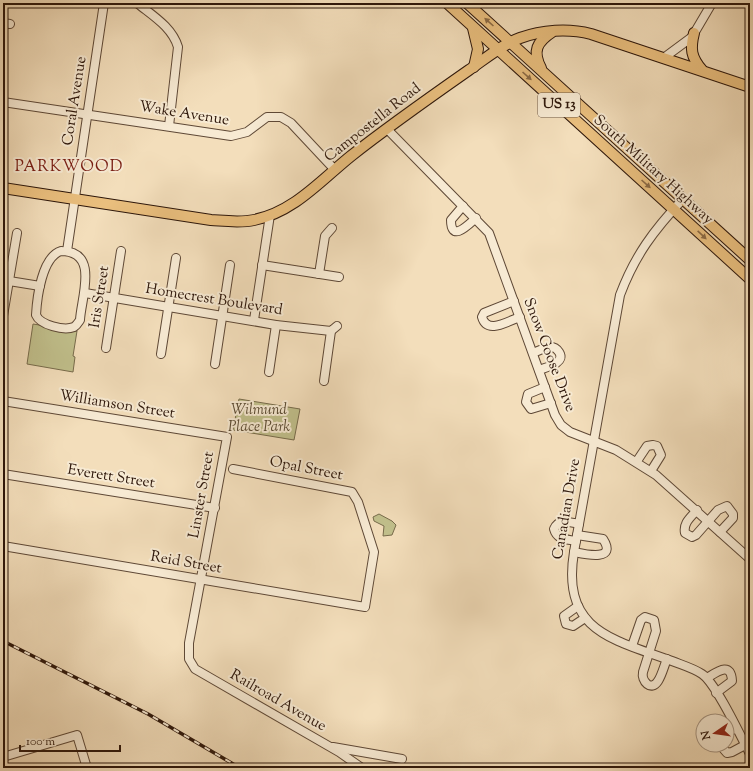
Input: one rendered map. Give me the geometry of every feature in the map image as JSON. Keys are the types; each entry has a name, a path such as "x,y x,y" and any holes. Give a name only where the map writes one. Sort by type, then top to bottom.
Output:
{"main road":[{"name":"South Military Highway","path":"447,3 750,279"},
{"name":"South Military Highway","path":"467,3 750,260"},
{"path":"472,26 478,49 474,67"},
{"path":"542,71 536,56 536,47 543,38 553,31"},
{"name":"Campostella Road","path":"3,188 224,221 254,220 270,215 298,201 387,129 510,42 532,34 553,31 582,31 665,57 750,87"},
{"path":"694,33 691,45 692,55 702,70"}],"street":[{"name":"Coral Avenue","path":"67,251 104,3"},
{"path":"137,3 166,26 175,37 178,47 169,126"},
{"path":"665,57 687,42 712,3"},
{"name":"Wake Avenue","path":"3,102 88,113 231,136 247,132 267,117 281,117 291,123 335,170"},
{"name":"Snow Goose Drive","path":"387,129 476,218 489,233 545,387 561,425 572,433 616,450 651,471 697,510 750,559"},
{"name":"Canadian Drive","path":"683,199 645,242 632,266 620,295 576,538 571,576 572,588 578,606 586,618 599,631 632,646 695,670 707,678 750,754"},
{"path":"463,206 451,220 451,226 454,230 459,232 464,230 476,218"},
{"path":"254,320 270,215"},
{"path":"319,274 325,236 332,228"},
{"path":"3,316 6,280 17,233"},
{"path":"67,251 74,253 83,264 86,274 85,293 80,320 77,325 72,328 45,324 38,319 36,311 40,286 47,263 53,254 67,251"},
{"name":"Iris Street","path":"106,348 115,298 121,251"},
{"path":"161,354 176,258"},
{"path":"215,364 230,265"},
{"path":"262,265 339,277"},
{"path":"6,280 40,286"},
{"name":"Homecrest Boulevard","path":"85,293 254,320 276,325 334,328 324,381"},
{"path":"514,301 484,313 482,317 487,326 492,327 520,317"},
{"path":"269,372 276,325"},
{"path":"533,353 551,347 557,349 560,353 560,359 557,363 539,370"},
{"path":"545,387 528,394 526,402 531,409 551,403"},
{"name":"Williamson Street","path":"3,401 227,437"},
{"name":"Linster Street","path":"189,652 227,437"},
{"path":"637,462 647,446 657,446 661,455 651,471"},
{"name":"Opal Street","path":"233,469 352,492 358,502 374,552 365,607"},
{"name":"Everett Street","path":"3,474 215,508"},
{"path":"697,510 685,523 685,533 688,536 696,535 722,507 727,506 731,509 733,518 720,532"},
{"path":"574,552 598,556 603,554 606,550 606,545 602,539 560,538 554,529 557,523 561,521 579,524"},
{"name":"Reid Street","path":"3,546 365,607"},
{"path":"578,606 564,616 566,624 573,626 586,618"},
{"path":"632,646 641,620 645,617 650,617 654,620 656,631 642,675 644,683 654,685 658,682 666,659"},
{"name":"Railroad Avenue","path":"189,652 189,659 196,669 328,746 362,768"},
{"path":"707,678 719,670 724,669 732,676 732,681 716,693"},
{"path":"3,756 77,735 87,768"},
{"path":"735,750 745,745"},
{"path":"328,746 402,760"}],"green space":[{"path":"33,324 77,331 73,356 75,357 73,372 27,364"},
{"name":"Wilmund Place Park","path":"239,399 300,409 294,440 233,430"},
{"path":"379,514 396,525 392,535 383,536 384,526 374,521 373,517"}],"railway":[{"path":"3,641 148,714 240,768"}],"district":[{"name":"PARKWOOD","path":"69,167"}]}
